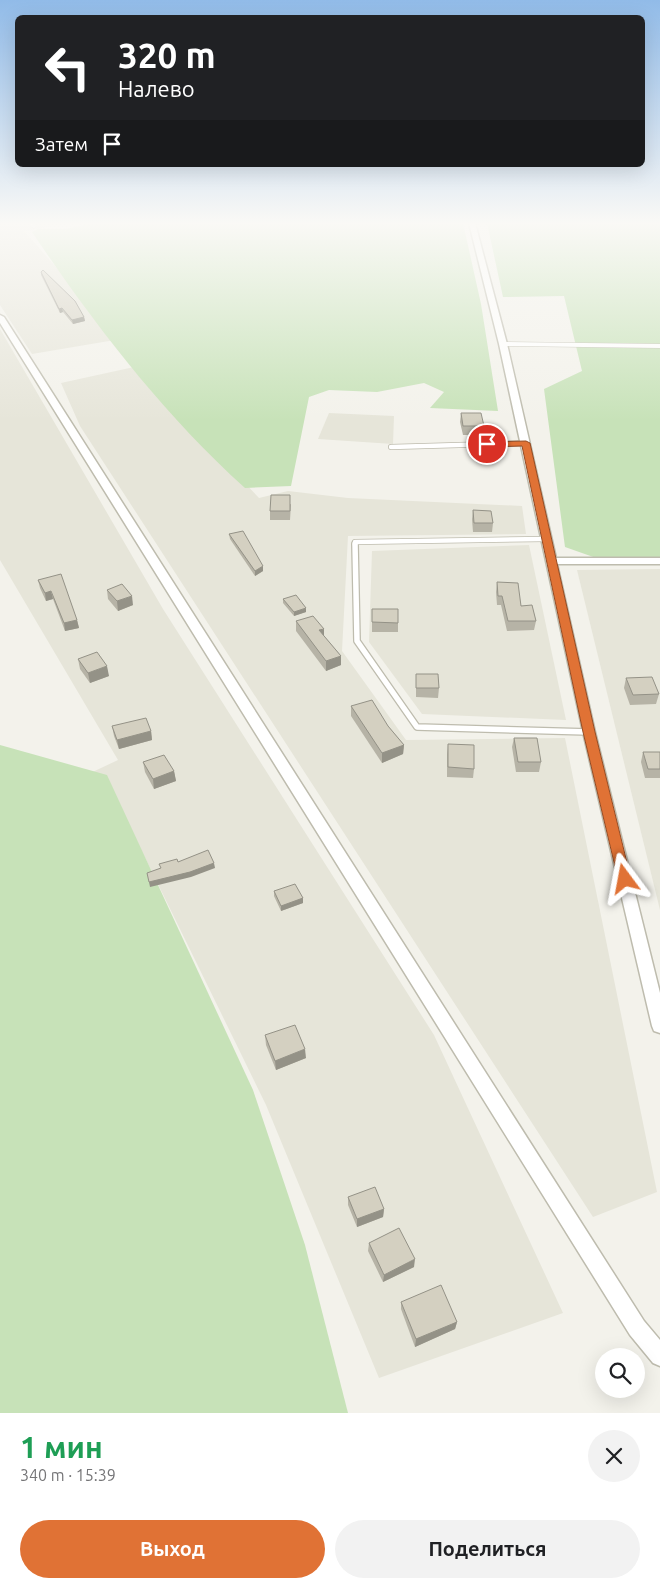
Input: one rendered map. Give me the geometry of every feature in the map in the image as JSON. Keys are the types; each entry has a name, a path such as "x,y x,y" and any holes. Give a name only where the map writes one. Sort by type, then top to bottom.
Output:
{"street":[{"path":"489,289 526,443 589,732 660,1026"},
{"path":"0,317 632,1319 660,1356"},
{"path":"551,561 660,561"}],"lane":[{"path":"503,344 660,346"},
{"path":"391,447 526,443"},
{"path":"546,539 355,542 357,641 418,727 589,732"}],"shaded area":[{"path":"0,289 75,289 115,340 32,354 0,305"},
{"path":"0,329 163,609 434,1035 563,1313 379,1378 266,1105 132,831 65,785 118,760 0,560"},
{"path":"134,367 259,498 288,491 348,498 522,506 526,534 348,536 342,651 406,740 565,738 657,1192 593,1217 80,426 61,383"},
{"path":"329,413 394,416 393,444 318,439"},
{"path":"529,545 566,720 422,714 369,642 372,551"},
{"path":"660,569 660,910 577,570"}],"green space":[{"path":"72,289 478,289 498,411 430,408 444,392 424,383 377,392 329,390 309,397 291,486 245,488 185,429 157,398"},
{"path":"501,289 660,289 660,558 599,559 565,547 544,389 582,371 564,296 503,297"},
{"path":"0,745 107,775 253,1090 305,1245 348,1413 0,1413"}],"building":[{"path":"49,289 63,289 75,301 84,317 72,320 62,308 59,309"},
{"path":"461,413 481,413 484,426 463,426"},
{"path":"271,495 290,495 290,511 270,511"},
{"path":"473,510 491,511 493,523 474,523"},
{"path":"243,531 263,566 255,571 229,534"},
{"path":"61,574 77,620 64,623 51,591 45,593 38,580"},
{"path":"497,582 518,583 521,606 532,605 536,621 508,621 502,596 498,596"},
{"path":"122,584 132,596 117,601 107,590"},
{"path":"296,595 306,608 294,612 283,599"},
{"path":"372,609 398,609 398,623 372,622"},
{"path":"313,616 324,629 319,630 341,656 326,661 296,621"},
{"path":"97,652 107,666 88,673 78,659"},
{"path":"416,674 438,674 439,688 416,688"},
{"path":"652,677 659,694 633,695 626,678"},
{"path":"372,700 388,726 404,745 382,753 351,706"},
{"path":"146,718 151,731 117,740 112,726"},
{"path":"514,738 537,738 541,762 518,762"},
{"path":"448,744 474,745 474,769 448,767"},
{"path":"643,752 660,752 660,769 648,769"},
{"path":"164,755 174,771 153,779 143,762"},
{"path":"208,850 214,863 190,872 149,882 147,873 161,868 159,864 177,859 178,862"},
{"path":"295,884 303,898 281,906 274,891"},
{"path":"295,1025 305,1049 275,1061 265,1035"},
{"path":"375,1187 384,1209 357,1219 348,1197"},
{"path":"399,1228 415,1259 384,1275 369,1243"},
{"path":"441,1285 457,1322 416,1339 401,1302"}],"route":[{"path":"487,444 526,443 589,732 625,879"}]}
